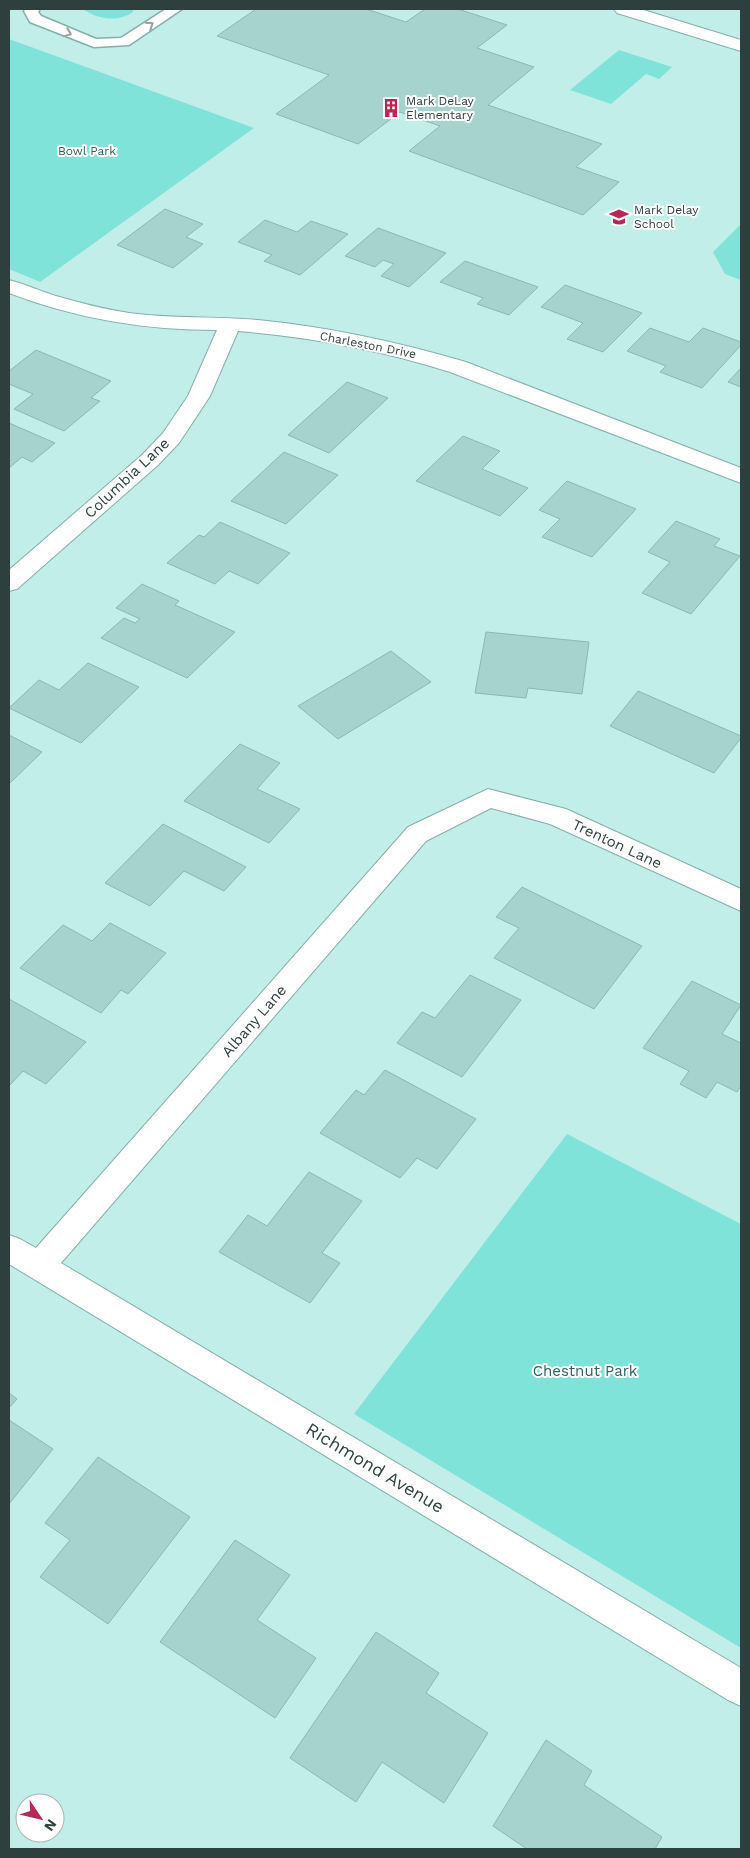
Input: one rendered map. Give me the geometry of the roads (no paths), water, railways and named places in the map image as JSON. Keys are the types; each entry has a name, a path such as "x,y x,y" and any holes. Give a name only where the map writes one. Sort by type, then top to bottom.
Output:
{"street":[{"path":"623,9 741,46"},
{"name":"Charleston Drive","path":"9,286 36,297 86,312 115,317 171,324 230,324 339,337 416,353 458,367 741,476"},
{"name":"Columbia Lane","path":"9,583 150,460 171,438 199,396 230,324"},
{"name":"Trenton Lane","path":"488,798 557,816 741,901"},
{"name":"Albany Lane","path":"39,1267 417,834 488,798"},
{"name":"Richmond Avenue","path":"9,1248 741,1688"}],"lane":[{"path":"33,9 30,11 35,19 94,43 124,42 175,9"}],"place":[{"name":"Mark DeLay Elementary","path":"391,108"},
{"name":"Mark Delay School","path":"619,217"}],"park label":[{"name":"Bowl Park","path":"87,151"},
{"name":"Chestnut Park","path":"585,1371"}]}
